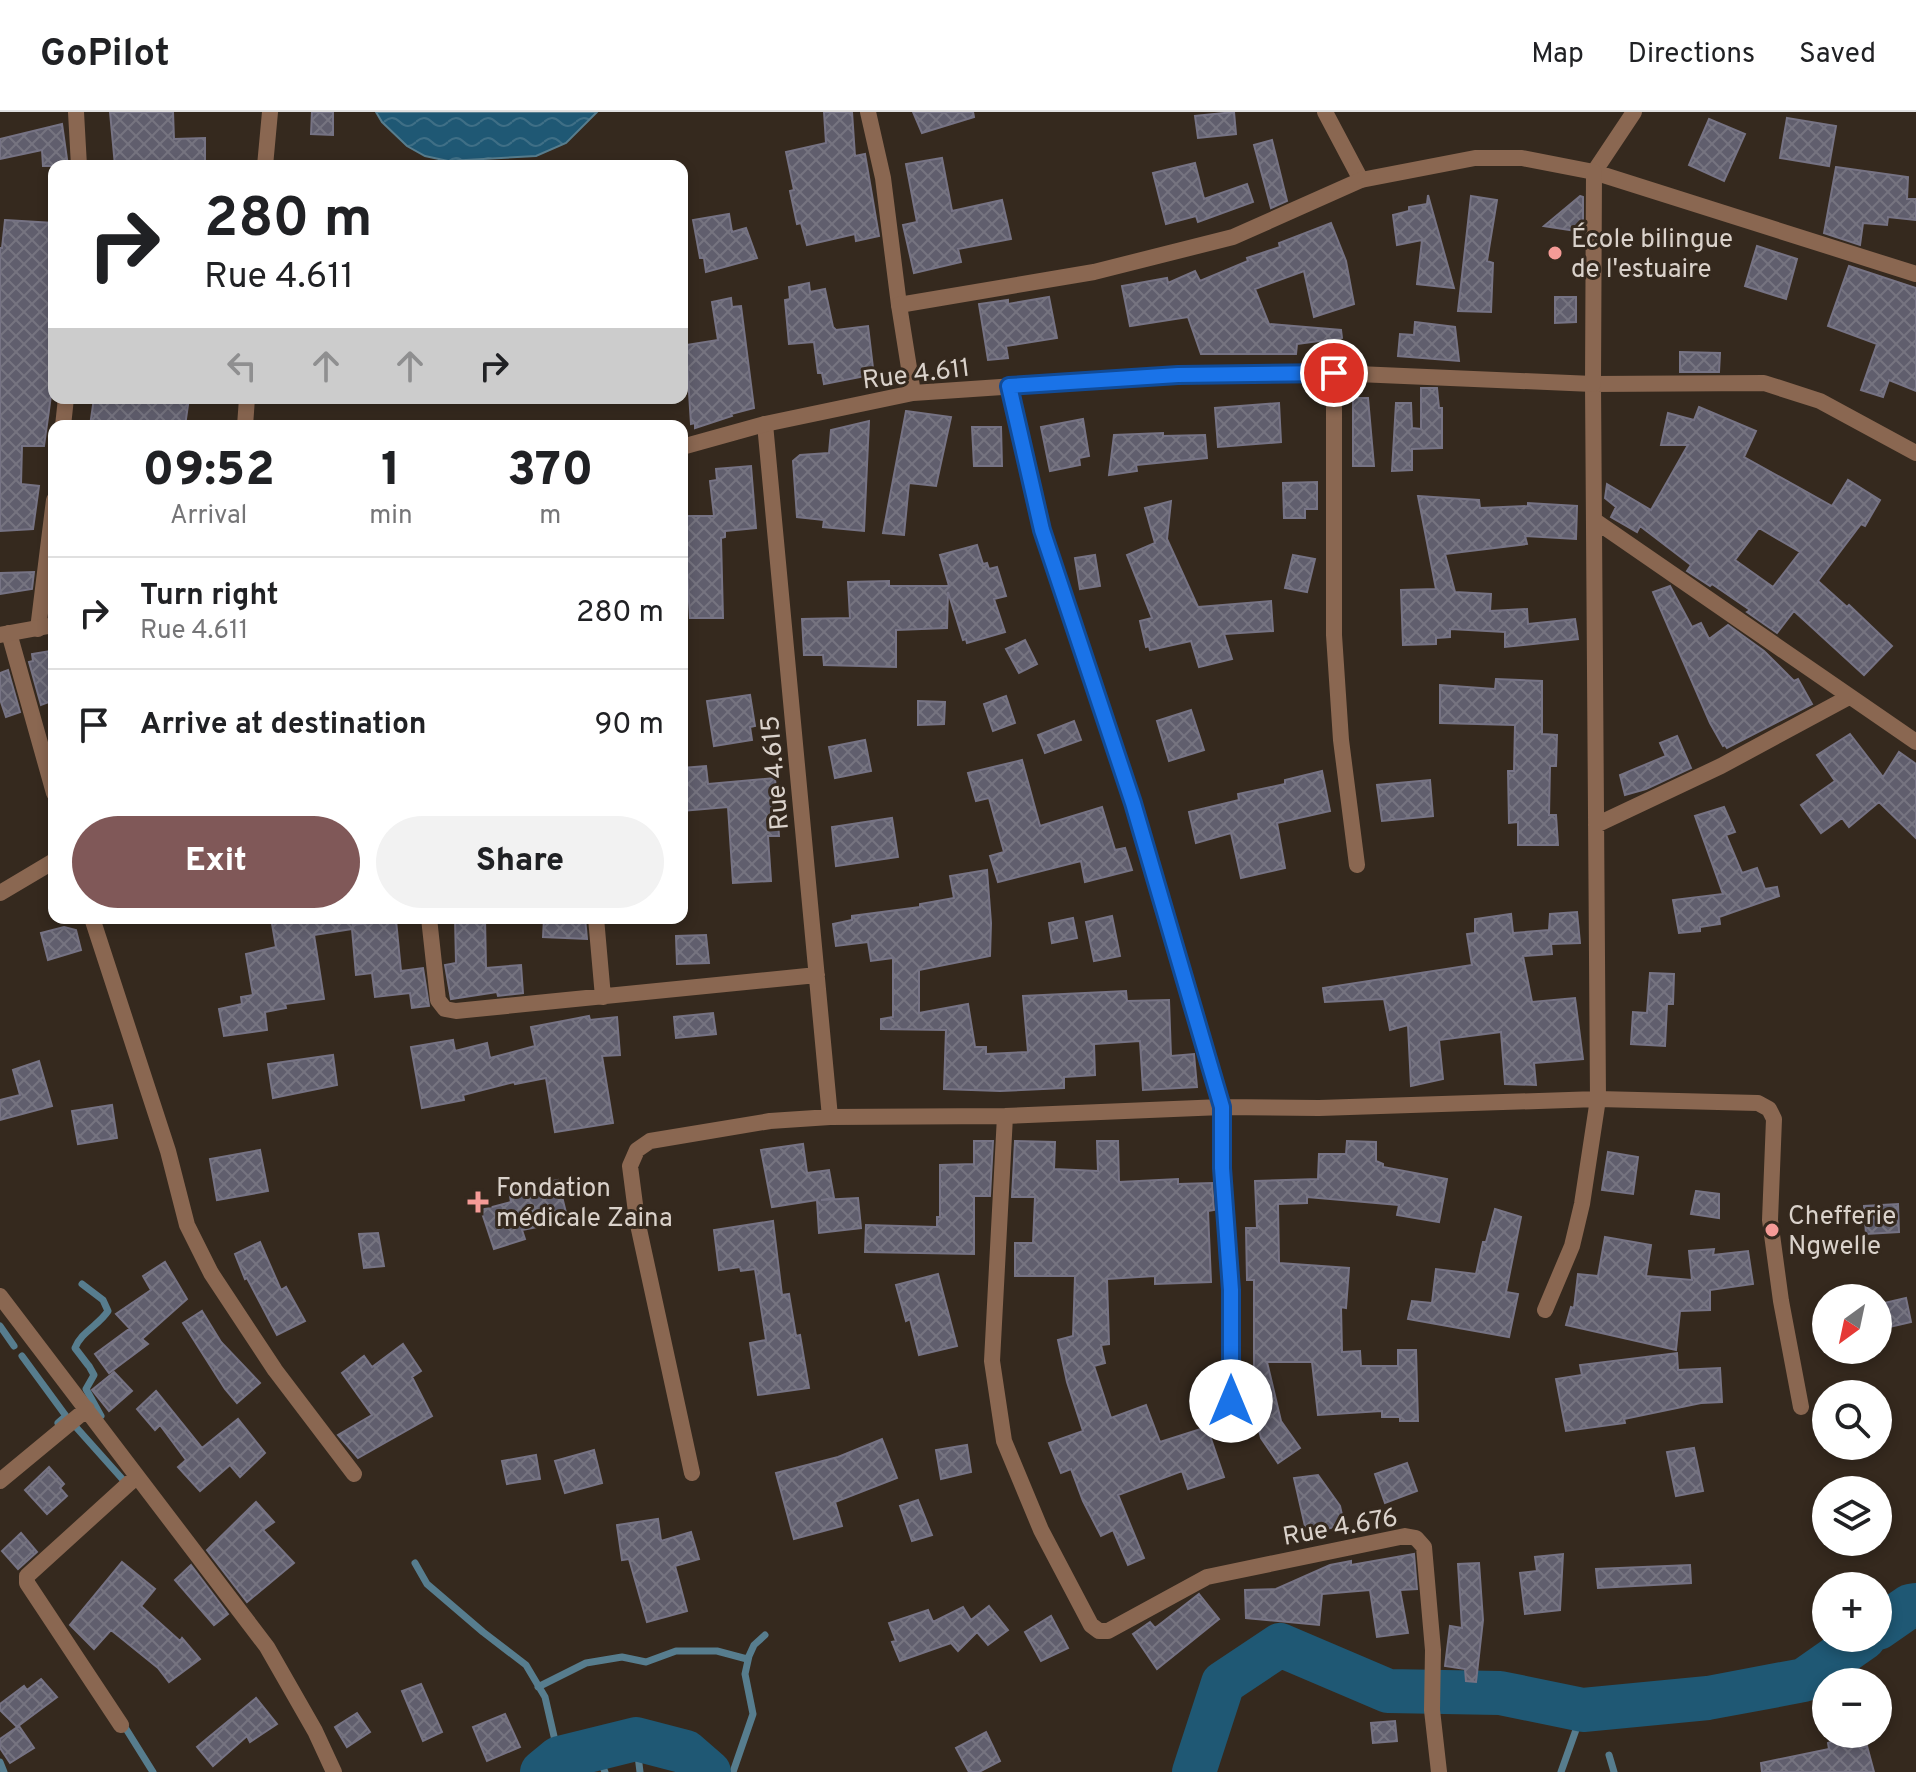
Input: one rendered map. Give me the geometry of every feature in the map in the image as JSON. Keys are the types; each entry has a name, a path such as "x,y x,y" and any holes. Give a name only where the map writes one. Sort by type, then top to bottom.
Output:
{"street":[{"path":"76,112 79,160"},
{"path":"266,160 270,112"},
{"path":"868,112 883,178 913,393"},
{"path":"1325,112 1361,180"},
{"path":"1545,1310 1572,1246 1582,1204 1598,1099 1594,172 1634,112"},
{"path":"899,305 1094,272 1233,237 1361,180 1475,158 1522,158 1594,172 1916,274"},
{"path":"1334,373 1334,635 1341,740 1357,865"},
{"name":"Rue 4.611","path":"688,445 765,424 913,393 1178,375 1334,373 1593,384 1764,383 1820,401 1916,453"},
{"path":"1009,386 1042,530 1133,803 1222,1107 1222,1168 1231,1290 1231,1401"},
{"name":"Rue 4.615","path":"765,424 830,1117"},
{"path":"1594,520 1916,742"},
{"path":"48,595 46,627 4,634 48,774"},
{"path":"1596,825 1721,766 1849,697"},
{"path":"0,893 48,865"},
{"path":"94,924 168,1151 187,1225 211,1273 275,1370 354,1474"},
{"path":"430,924 438,1000 445,1009 456,1011 817,975"},
{"path":"597,924 603,997"},
{"path":"692,1473 637,1220 630,1166 637,1150 650,1141 770,1121 830,1117 1005,1116 1222,1107 1319,1108 1598,1099 1758,1103 1769,1109 1774,1119 1770,1220 1772,1246 1801,1407"},
{"name":"Rue 4.676","path":"1005,1116 992,1361 1004,1441 1041,1530 1091,1625 1099,1631 1108,1631 1207,1577 1405,1536 1416,1538 1424,1547 1433,1650 1432,1710 1439,1772"},
{"path":"0,1296 267,1647 315,1731 334,1772"},
{"path":"0,1481 87,1409"},
{"path":"121,1725 27,1583 27,1576 136,1477"}],"water":[{"path":"376,112 597,112 566,143 536,156 466,160 425,156 407,146"}],"building":[{"path":"110,112 173,112 174,139 205,138 205,160 114,160"},
{"path":"312,112 333,112 333,135 311,134"},
{"path":"824,112 852,112 855,156 865,154 879,236 856,241 855,234 807,245 801,223 797,224 786,152 826,143"},
{"path":"913,112 973,112 974,117 922,133"},
{"path":"1234,112 1236,134 1198,138 1195,116"},
{"path":"1787,118 1836,126 1829,166 1780,158"},
{"path":"1709,119 1745,134 1724,181 1689,165"},
{"path":"62,124 67,160 48,160 48,166 43,166 42,150 0,159 0,139"},
{"path":"1272,140 1287,201 1271,208 1254,145"},
{"path":"942,158 952,211 1002,200 1011,239 958,249 961,262 914,273 903,225 917,222 906,164"},
{"path":"1195,163 1204,199 1247,184 1253,202 1198,222 1196,216 1166,224 1153,173"},
{"path":"1836,167 1908,177 1907,199 1916,199 1916,220 1888,217 1887,225 1863,223 1860,245 1824,233"},
{"path":"1428,195 1454,288 1417,284 1422,240 1397,245 1393,215 1409,211 1409,207 1427,204"},
{"path":"1471,196 1497,200 1487,261 1493,263 1491,312 1458,311"},
{"path":"1580,196 1583,197 1583,232 1544,226"},
{"path":"729,214 732,232 746,228 757,258 706,272 704,258 700,258 693,220"},
{"path":"5,220 48,223 50,404 44,446 22,446 21,484 39,486 33,529 0,531 0,248"},
{"path":"1331,223 1346,261 1354,304 1314,317 1304,271 1255,289 1269,324 1341,330 1342,338 1297,344 1296,354 1201,354 1188,317 1130,326 1122,286 1167,278 1168,283 1195,271 1200,281 1248,261 1247,258 1280,247 1279,243"},
{"path":"1757,246 1797,259 1786,299 1745,286"},
{"path":"1849,266 1916,288 1916,391 1889,380 1883,397 1861,390 1877,344 1828,326"},
{"path":"809,283 810,292 825,289 836,330 868,326 873,368 871,375 824,384 822,373 818,373 814,342 789,344 785,300 790,299 789,287"},
{"path":"1049,297 1057,338 1006,346 1008,358 988,360 979,304 1008,300 1008,304"},
{"path":"1555,297 1576,297 1576,322 1555,323"},
{"path":"731,298 732,307 741,306 754,408 695,428 695,423 691,424 688,345 718,340 712,302"},
{"path":"1415,322 1455,327 1459,361 1398,356 1400,334 1414,335"},
{"path":"1680,352 1720,353 1719,372 1680,372"},
{"path":"1421,388 1437,388 1439,408 1442,408 1442,448 1412,449 1412,470 1392,471 1396,403 1411,403 1412,428 1421,429"},
{"path":"1353,398 1368,398 1374,466 1353,466"},
{"path":"1279,403 1281,442 1218,447 1215,408"},
{"path":"93,404 188,404 186,420 91,420"},
{"path":"1699,407 1756,431 1744,457 1832,506 1848,480 1880,500 1865,526 1861,524 1818,581 1847,607 1849,605 1892,646 1864,675 1794,611 1777,633 1747,612 1750,610 1687,571 1691,565 1640,526 1637,532 1611,517 1616,507 1605,498 1607,484 1651,510 1688,445 1661,445 1668,413 1694,420","holes":["1759,528 1800,552 1773,587 1735,560"]},
{"path":"906,411 951,417 936,486 909,483 904,535 883,533"},
{"path":"1083,419 1089,456 1079,458 1080,465 1050,471 1041,427"},
{"path":"869,421 864,531 823,527 824,520 797,517 793,461 800,455 829,453 831,430"},
{"path":"972,427 1001,427 1002,466 974,466"},
{"path":"1163,433 1163,436 1205,435 1207,458 1136,465 1137,471 1109,475 1114,435"},
{"path":"751,466 756,528 725,531 725,537 721,538 723,618 690,618 688,516 714,516 710,481 717,480 716,469"},
{"path":"1317,482 1317,509 1305,509 1305,518 1284,518 1283,483"},
{"path":"1418,496 1479,500 1480,508 1528,506 1528,503 1577,506 1576,539 1525,536 1527,544 1445,554 1455,592 1491,594 1490,611 1527,609 1528,624 1575,619 1578,639 1505,647 1505,632 1450,629 1450,637 1436,638 1436,644 1403,645 1401,590 1436,589"},
{"path":"1171,501 1167,539 1198,607 1271,601 1273,631 1224,634 1232,659 1199,667 1191,641 1150,650 1149,646 1146,647 1140,621 1152,618 1127,555 1155,543 1145,508"},
{"path":"977,545 983,564 987,563 989,569 997,567 1006,596 994,599 1005,632 967,643 966,639 963,640 948,592 947,628 896,630 896,667 824,665 823,655 804,655 802,619 850,618 848,582 889,581 889,586 949,586 940,555"},
{"path":"1095,555 1100,586 1080,589 1075,558"},
{"path":"1293,555 1315,559 1307,592 1285,588"},
{"path":"34,572 32,589 0,594 0,573"},
{"path":"1670,586 1692,627 1701,623 1709,639 1728,625 1764,651 1794,681 1798,679 1812,704 1727,748 1723,746 1653,592"},
{"path":"1025,640 1037,664 1019,673 1006,649"},
{"path":"48,651 48,702 41,705 29,662 33,661 32,654"},
{"path":"8,670 20,712 6,717 0,699 0,673"},
{"path":"1496,679 1542,681 1542,734 1557,735 1556,766 1550,766 1549,815 1556,815 1558,845 1518,845 1518,822 1509,823 1508,771 1514,771 1515,725 1440,723 1440,685 1495,689"},
{"path":"750,695 755,726 750,727 752,740 714,746 707,701"},
{"path":"1006,696 1015,723 993,731 984,704"},
{"path":"918,701 945,702 944,724 918,725"},
{"path":"1191,710 1204,750 1169,761 1157,721"},
{"path":"1074,721 1081,740 1045,753 1038,735"},
{"path":"1850,734 1883,777 1899,752 1916,764 1916,838 1879,802 1849,827 1842,818 1821,833 1801,805 1835,781 1817,755"},
{"path":"1677,736 1691,768 1625,795 1620,775 1666,756 1660,743"},
{"path":"865,740 871,771 835,778 829,747"},
{"path":"1022,760 1040,826 1102,807 1115,850 1125,848 1132,870 1085,882 1081,861 998,882 990,856 1004,852 989,798 976,801 968,773"},
{"path":"706,766 708,784 775,778 779,836 768,836 771,881 733,883 728,807 688,810 688,768"},
{"path":"1322,771 1330,811 1277,823 1285,868 1241,878 1231,833 1196,843 1189,812 1239,800 1238,794 1285,784 1285,780"},
{"path":"1430,780 1433,816 1382,821 1377,785"},
{"path":"1724,807 1735,832 1726,835 1742,873 1757,868 1765,889 1777,887 1779,896 1719,917 1720,924 1700,927 1700,931 1679,933 1673,900 1723,894 1695,816"},
{"path":"892,818 898,857 836,866 832,827"},
{"path":"987,870 990,956 919,970 919,1013 968,1004 975,1047 986,1047 986,1054 1028,1052 1023,996 1126,991 1127,1001 1169,1000 1171,1056 1194,1054 1197,1087 1143,1090 1140,1041 1094,1044 1095,1075 1064,1077 1064,1088 1000,1091 944,1089 946,1030 881,1029 881,1019 893,1017 893,958 871,961 868,942 836,946 833,924 852,920 852,916 920,907 920,904 954,898 950,876"},
{"path":"1577,912 1580,943 1551,944 1552,954 1523,956 1532,1002 1575,998 1583,1059 1534,1063 1536,1085 1505,1084 1501,1032 1439,1040 1443,1079 1411,1086 1408,1025 1390,1030 1384,999 1325,1002 1323,988 1472,965 1467,934 1475,933 1475,919 1511,914 1513,933 1549,930 1550,914"},
{"path":"1112,916 1120,956 1094,961 1086,922"},
{"path":"1073,918 1077,938 1052,943 1049,923"},
{"path":"272,924 396,924 401,971 423,968 429,1006 412,1008 410,993 375,997 372,973 356,975 352,929 314,935 324,999 285,1004 286,1008 265,1012 267,1030 224,1036 219,1009 242,1004 241,997 253,995 246,954 276,947"},
{"path":"455,924 485,924 486,968 521,965 523,993 498,996 497,992 451,999 445,965 456,963"},
{"path":"544,924 586,924 587,939 543,937"},
{"path":"64,927 76,930 81,950 48,960 41,933"},
{"path":"706,935 709,963 677,964 676,936"},
{"path":"1650,973 1674,974 1673,1004 1667,1004 1665,1046 1631,1044 1633,1012 1647,1013"},
{"path":"713,1013 716,1034 676,1038 674,1017"},
{"path":"589,1016 590,1020 617,1017 620,1055 602,1056 613,1123 555,1132 546,1078 514,1082 463,1095 464,1100 422,1108 411,1047 453,1040 455,1051 487,1043 490,1058 535,1046 531,1027"},
{"path":"333,1055 337,1085 273,1098 268,1064"},
{"path":"39,1061 52,1106 0,1120 0,1100 20,1095 13,1070"},
{"path":"112,1105 117,1138 78,1144 72,1111"},
{"path":"974,1141 993,1141 990,1196 974,1196 974,1254 865,1252 866,1225 937,1227 937,1217 940,1217 940,1165 974,1164"},
{"path":"1015,1141 1055,1142 1054,1169 1098,1171 1097,1141 1118,1141 1119,1182 1178,1179 1178,1184 1212,1183 1214,1210 1208,1211 1211,1282 1155,1284 1155,1276 1107,1279 1109,1344 1101,1345 1105,1363 1094,1366 1111,1418 1146,1405 1160,1442 1207,1427 1224,1477 1188,1489 1182,1471 1118,1495 1144,1558 1128,1565 1113,1530 1101,1536 1071,1469 1061,1473 1049,1443 1083,1431 1067,1382 1058,1340 1073,1336 1075,1276 1015,1276 1015,1243 1033,1243 1035,1197 1012,1197"},
{"path":"1347,1141 1376,1142 1376,1161 1383,1167 1447,1179 1439,1222 1397,1215 1399,1205 1307,1197 1307,1203 1278,1204 1279,1263 1349,1268 1346,1308 1341,1307 1342,1352 1360,1351 1361,1366 1398,1366 1398,1350 1416,1350 1418,1421 1382,1417 1382,1411 1318,1415 1312,1362 1267,1362 1281,1421 1300,1448 1278,1463 1261,1438 1250,1394 1254,1393 1254,1280 1247,1280 1246,1228 1257,1228 1255,1181 1318,1179 1319,1154 1346,1154"},
{"path":"803,1144 807,1173 829,1170 834,1198 821,1200 858,1198 861,1228 819,1233 817,1200 772,1207 761,1150"},
{"path":"260,1150 268,1191 217,1200 210,1159"},
{"path":"1608,1152 1638,1157 1633,1194 1602,1190"},
{"path":"558,1180 568,1221 522,1230 525,1239 494,1249 481,1210 511,1202 509,1190"},
{"path":"1696,1191 1719,1194 1719,1218 1691,1214"},
{"path":"1898,1204 1899,1232 1866,1234 1864,1206"},
{"path":"1495,1209 1521,1217 1506,1292 1518,1294 1509,1337 1408,1319 1412,1301 1432,1303 1436,1269 1476,1274"},
{"path":"773,1221 782,1295 789,1294 809,1388 758,1395 750,1343 766,1340 755,1269 741,1271 740,1267 719,1270 714,1230"},
{"path":"378,1233 384,1266 364,1268 359,1234"},
{"path":"1605,1237 1651,1245 1646,1276 1692,1280 1689,1251 1714,1249 1713,1255 1748,1251 1753,1284 1710,1290 1710,1310 1680,1311 1676,1350 1566,1325 1571,1307 1574,1308 1578,1274 1598,1276"},
{"path":"260,1242 281,1290 286,1287 305,1321 277,1335 245,1279 235,1254"},
{"path":"165,1262 187,1299 142,1339 148,1344 109,1373 95,1354 129,1329 133,1332 116,1314 151,1290 143,1276"},
{"path":"938,1274 957,1346 919,1355 910,1319 906,1321 896,1285"},
{"path":"1906,1298 1911,1322 1892,1326 1892,1301"},
{"path":"202,1311 221,1342 260,1383 237,1403 183,1323"},
{"path":"403,1344 421,1371 412,1377 432,1416 358,1458 338,1435 372,1415 342,1373 364,1356 372,1367"},
{"path":"1677,1353 1678,1370 1720,1368 1722,1402 1701,1403 1624,1419 1625,1423 1566,1431 1556,1379 1582,1375 1580,1365"},
{"path":"114,1372 132,1391 109,1411 92,1390"},
{"path":"156,1391 202,1448 238,1419 265,1453 240,1477 230,1465 200,1491 178,1467 186,1460 160,1425 155,1430 137,1409"},
{"path":"882,1439 897,1478 835,1502 842,1526 794,1539 776,1473 838,1457"},
{"path":"967,1445 971,1472 941,1479 936,1450"},
{"path":"1694,1448 1703,1491 1676,1496 1667,1452"},
{"path":"594,1450 602,1483 565,1493 555,1461"},
{"path":"536,1455 540,1479 507,1484 502,1461"},
{"path":"1407,1463 1417,1491 1385,1503 1375,1474"},
{"path":"49,1467 64,1484 60,1488 67,1496 47,1514 25,1490"},
{"path":"1318,1475 1340,1506 1344,1524 1307,1535 1294,1478"},
{"path":"918,1500 932,1535 912,1541 900,1506"},
{"path":"256,1502 274,1522 263,1530 294,1563 247,1602 207,1550"},
{"path":"658,1519 661,1541 691,1532 699,1559 675,1566 687,1611 647,1622 629,1559 622,1560 617,1525"},
{"path":"21,1533 37,1552 18,1569 2,1551"},
{"path":"1414,1554 1417,1589 1400,1590 1408,1633 1377,1637 1370,1590 1322,1594 1319,1625 1246,1618 1245,1590 1276,1589 1330,1565 1351,1561 1351,1565"},
{"path":"1563,1554 1560,1610 1525,1614 1520,1573 1537,1571 1535,1557"},
{"path":"122,1562 155,1589 141,1606 180,1641 182,1638 200,1659 169,1682 158,1668 111,1630 94,1649 70,1625"},
{"path":"1479,1563 1483,1620 1476,1682 1466,1681 1465,1669 1445,1666 1450,1626 1462,1628 1458,1564"},
{"path":"191,1565 228,1614 214,1625 175,1580"},
{"path":"1690,1565 1691,1583 1598,1588 1596,1569"},
{"path":"1199,1594 1219,1619 1157,1669 1133,1634 1150,1622 1155,1628"},
{"path":"989,1606 1008,1630 988,1645 977,1632 958,1651 951,1643 900,1661 892,1642 896,1641 889,1623 928,1610 933,1622 963,1607 971,1620"},
{"path":"1051,1616 1068,1648 1041,1661 1025,1632"},
{"path":"41,1679 57,1697 17,1727 0,1710 0,1704 24,1686 27,1690"},
{"path":"421,1684 442,1732 423,1741 402,1691"},
{"path":"256,1698 277,1724 250,1742 247,1736 213,1766 197,1747"},
{"path":"357,1713 370,1732 347,1747 335,1727"},
{"path":"505,1714 520,1747 487,1761 473,1727"},
{"path":"1395,1721 1397,1741 1373,1743 1371,1723"},
{"path":"19,1726 34,1748 10,1763 0,1748 0,1739"},
{"path":"986,1732 1000,1761 979,1772 969,1772 956,1748"},
{"path":"1868,1748 1874,1772 1762,1772 1761,1763 1829,1749"}],"waterway":[{"path":"82,1284 103,1300 108,1311 81,1337 75,1348 88,1365"},
{"path":"0,1326 14,1346"},
{"path":"22,1356 66,1416 58,1423"},
{"path":"89,1366 94,1375 86,1389 101,1416"},
{"path":"75,1426 125,1482"},
{"path":"415,1563 427,1584 526,1665 545,1697 559,1758"},
{"path":"1892,1618 1916,1605"},
{"path":"733,1772 753,1714 745,1674 749,1656 754,1645 765,1635"},
{"path":"1194,1772 1223,1683 1280,1645 1388,1691 1500,1693 1583,1710 1708,1698 1804,1680 1844,1652"},
{"path":"538,1687 586,1663 622,1657 646,1662 676,1651 717,1651 747,1659 749,1656"},
{"path":"1561,1772 1583,1710"},
{"path":"123,1724 153,1772"},
{"path":"636,1739 640,1772"},
{"path":"542,1772 559,1758 636,1739 686,1752 709,1772"},
{"path":"595,1748 605,1772"},
{"path":"1609,1755 1614,1772"},
{"path":"0,1762 4,1772"}],"place":[{"name":"École bilingue de l'estuaire","path":"1555,253"},
{"name":"Fondation médicale Zaina","path":"478,1202"},
{"name":"Chefferie Ngwelle","path":"1772,1230"}],"route":[{"path":"1231,1401 1231,1290 1222,1168 1222,1107 1133,803 1042,530 1009,386 1178,375 1334,373"}]}
